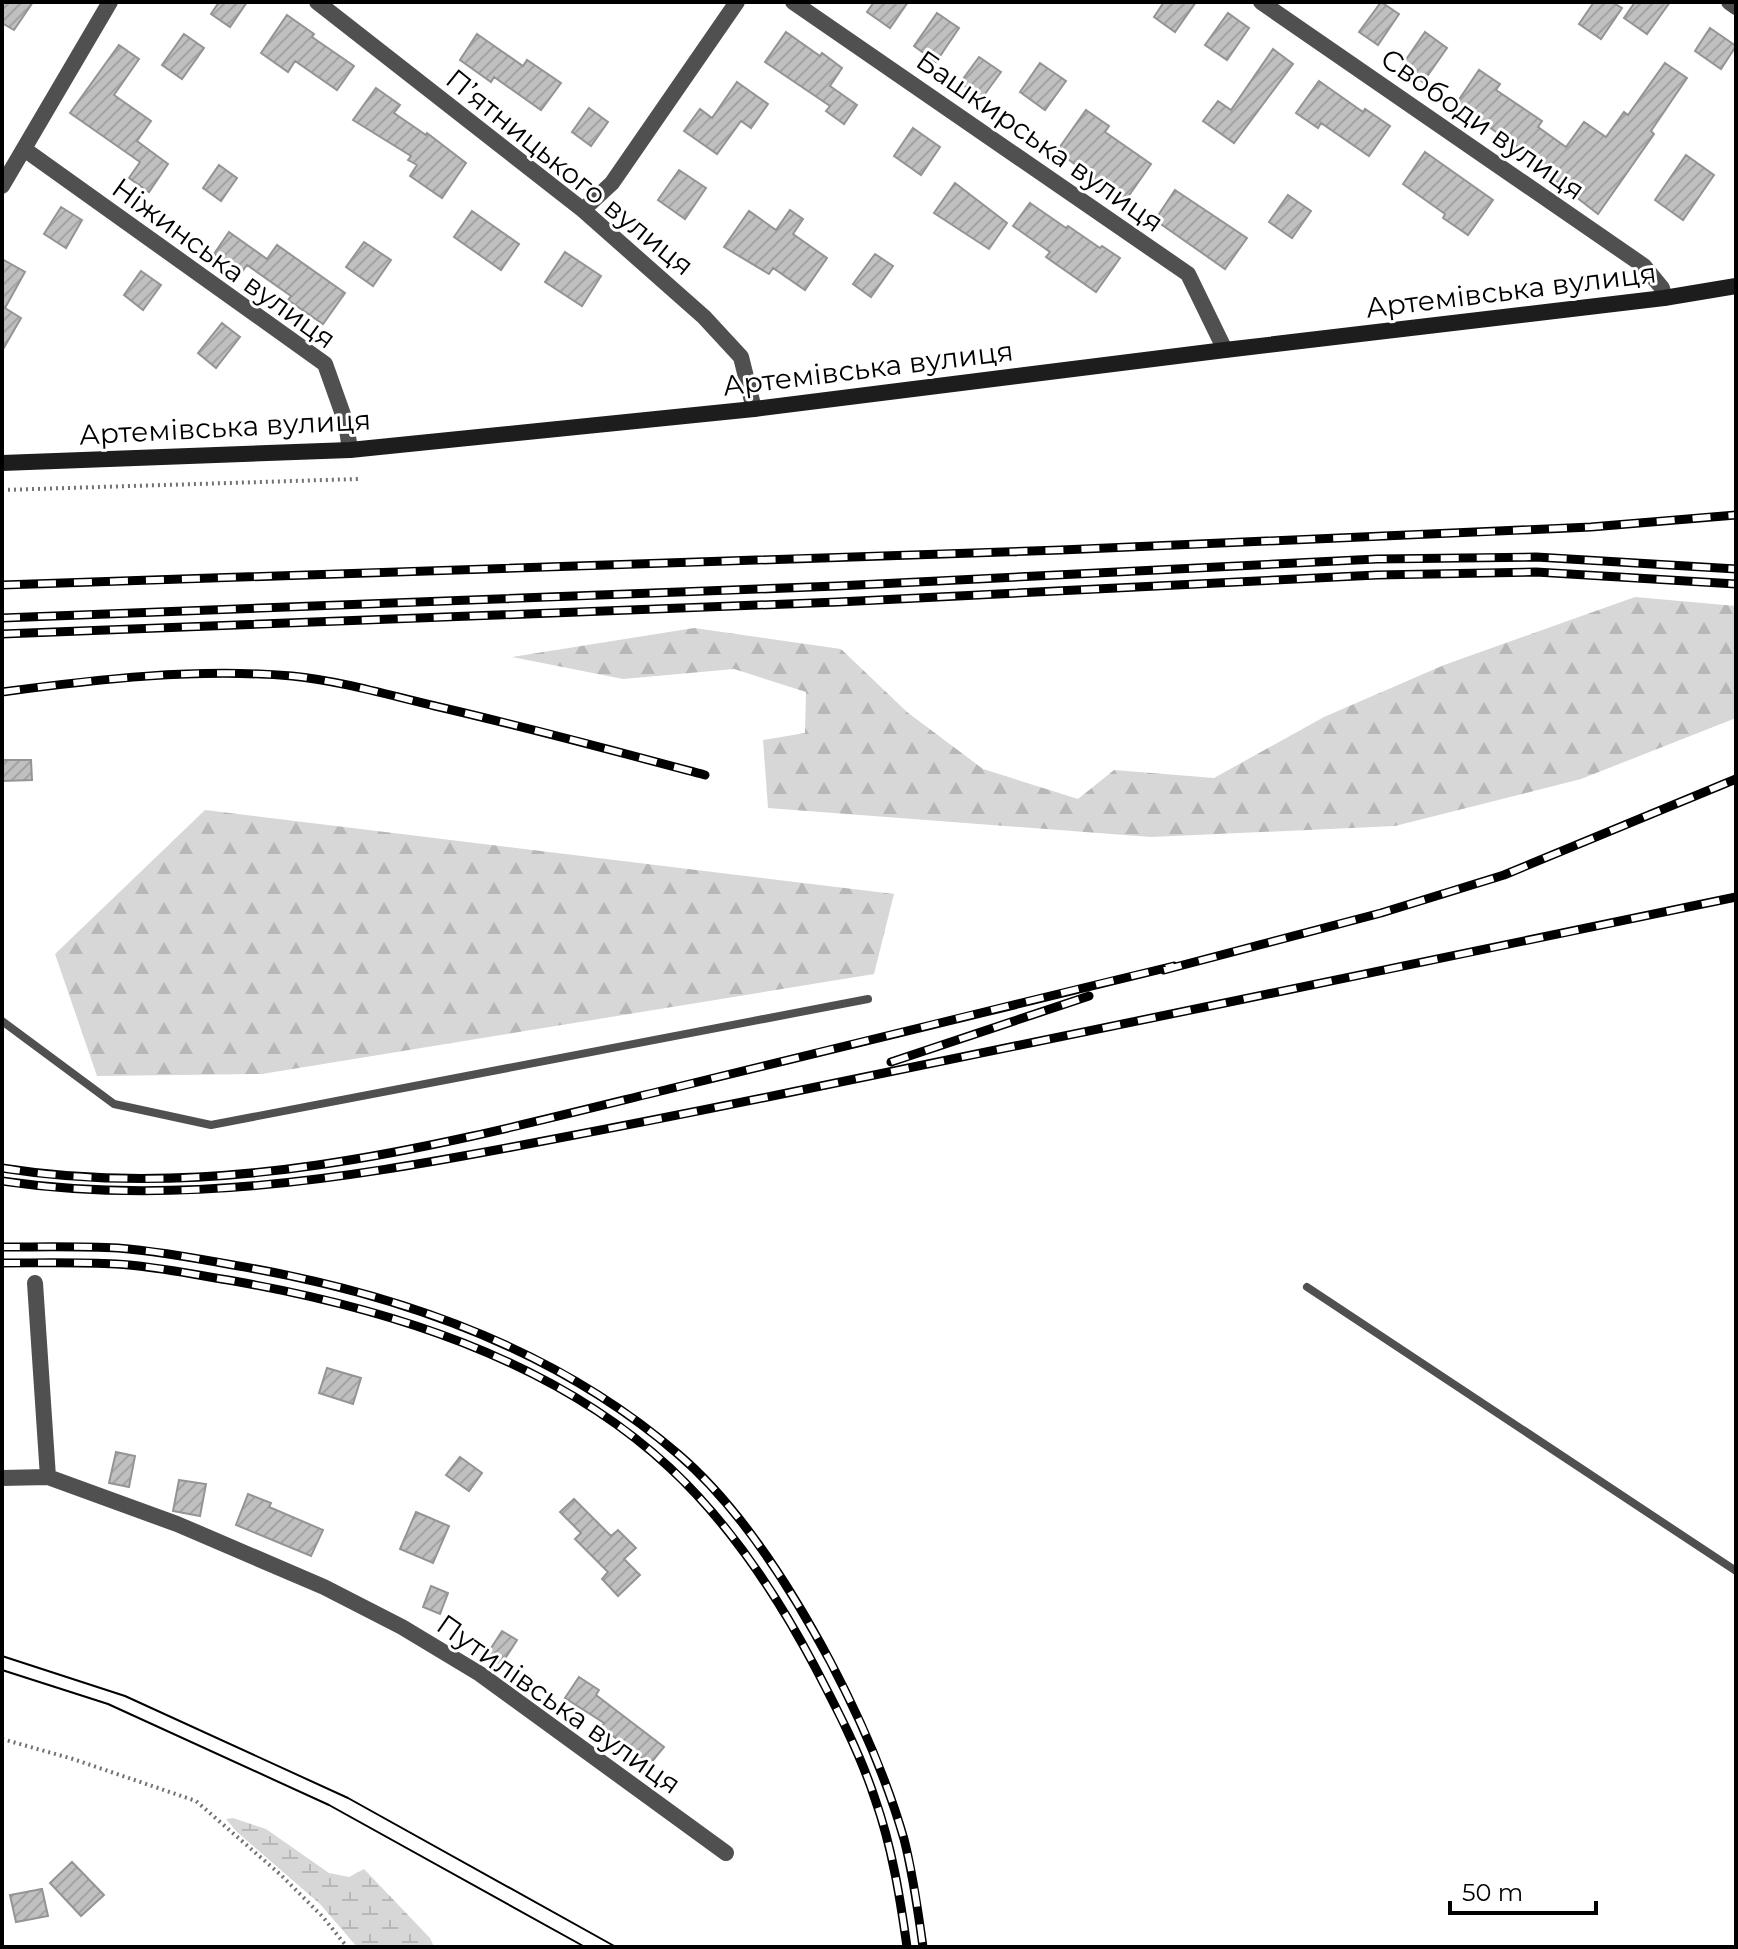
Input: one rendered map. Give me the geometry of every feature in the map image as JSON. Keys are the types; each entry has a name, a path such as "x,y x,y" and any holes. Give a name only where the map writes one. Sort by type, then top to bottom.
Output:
{"main road":[{"name":"Артемівська вулиця","path":"2,463 350,450 754,409 1664,298 1736,286"}],"street":[{"path":"2,186 110,2"},
{"name":"П’ятницького вулиця","path":"317,2 583,210 704,317 741,357 754,409"},
{"path":"583,210 612,183 737,2"},
{"name":"Башкирська вулиця","path":"793,2 1188,274 1225,350"},
{"name":"Свободи вулиця","path":"1261,2 1644,266 1662,288 1664,298"},
{"path":"1729,2 1736,7"},
{"name":"Ніжинська вулиця","path":"24,149 325,364 346,423 350,450"},
{"path":"35,1283 48,1477"},
{"name":"Путилівська вулиця","path":"2,1478 48,1477 177,1524 324,1587 402,1627 480,1674 726,1853"}],"lane":[{"path":"2,1021 114,1104 211,1125 868,999"},
{"path":"1307,1287 1736,1571"}],"path":[{"path":"2,490 358,479"},
{"path":"2,1739 73,1759 196,1801 281,1875 323,1917 347,1947"}],"green space":[{"path":"1635,597 1736,606 1736,718 1581,779 1395,826 1151,837 768,808 763,740 805,733 806,692 734,669 623,679 512,657 694,628 841,649 907,712 983,769 1078,799 1114,770 1214,778 1324,717 1444,665"},
{"path":"205,810 894,894 874,974 262,1074 97,1076 55,954"},
{"path":"233,1818 266,1829 329,1873 349,1877 364,1869 430,1938 434,1947 357,1947 320,1904 226,1819"}],"building":[{"path":"2,2 33,2 14,30 2,23"},
{"path":"219,2 247,2 230,27 211,14"},
{"path":"874,2 908,2 890,28 867,12"},
{"path":"1164,2 1196,2 1175,32 1154,17"},
{"path":"1381,2 1399,14 1378,45 1359,32"},
{"path":"1594,2 1612,2 1622,8 1601,39 1579,24"},
{"path":"1635,2 1670,2 1647,34 1624,18"},
{"path":"937,13 959,28 936,62 914,46"},
{"path":"1228,13 1249,28 1227,60 1205,45"},
{"path":"287,15 354,66 337,90 295,61 288,72 261,53"},
{"path":"1710,28 1736,46 1721,69 1695,51"},
{"path":"786,32 842,68 830,86 857,105 844,124 826,111 830,106 765,62"},
{"path":"1425,32 1447,48 1423,82 1401,67"},
{"path":"184,34 204,48 182,79 162,65"},
{"path":"477,34 523,66 527,60 561,83 541,110 494,77 491,82 460,60"},
{"path":"119,45 139,59 114,95 151,121 137,141 168,164 149,192 129,178 140,162 70,113"},
{"path":"1273,49 1293,64 1234,143 1203,121 1218,101 1231,110"},
{"path":"979,57 1001,72 982,98 960,83"},
{"path":"1040,63 1066,81 1045,110 1020,92"},
{"path":"1665,63 1687,78 1651,131 1654,134 1598,214 1539,168 1542,164 1456,104 1479,70 1500,84 1496,90 1542,121 1538,127 1566,147 1584,122 1606,137 1624,112 1628,115"},
{"path":"1319,81 1363,112 1365,109 1390,126 1369,156 1321,123 1318,128 1296,113"},
{"path":"737,82 768,104 751,128 741,121 717,154 684,131 700,109 712,118"},
{"path":"376,88 400,105 394,113 466,163 442,198 410,176 417,165 408,160 411,156 353,120"},
{"path":"589,108 608,122 591,146 572,132"},
{"path":"1086,110 1109,126 1105,132 1151,164 1125,201 1057,151"},
{"path":"913,128 940,147 921,175 894,156"},
{"path":"1425,152 1493,200 1468,235 1403,184"},
{"path":"1686,155 1714,175 1683,220 1655,200"},
{"path":"219,165 237,178 221,201 203,188"},
{"path":"679,170 706,188 685,219 658,200"},
{"path":"955,183 1007,223 989,249 934,213"},
{"path":"1175,190 1247,238 1225,269 1155,220"},
{"path":"1288,195 1311,211 1292,238 1269,222"},
{"path":"1030,203 1066,228 1068,226 1120,258 1096,292 1046,257 1050,252 1013,226"},
{"path":"61,207 82,220 66,248 44,234"},
{"path":"790,210 803,219 793,234 827,258 805,290 773,268 769,274 724,247 749,211 776,230"},
{"path":"472,211 519,244 501,270 454,237"},
{"path":"229,232 267,259 277,245 345,293 323,324 288,300 291,296 247,265 241,273 214,254"},
{"path":"364,242 391,260 373,286 346,267"},
{"path":"565,252 601,276 582,306 545,282"},
{"path":"875,254 893,266 871,297 853,284"},
{"path":"2,259 25,272 5,308 21,318 2,351"},
{"path":"141,271 161,285 143,310 124,295"},
{"path":"222,323 240,337 216,368 198,353"},
{"path":"2,760 31,760 32,780 2,781"},
{"path":"327,1368 361,1378 353,1404 319,1393"},
{"path":"116,1452 135,1456 129,1487 109,1483"},
{"path":"460,1457 482,1473 469,1491 446,1475"},
{"path":"179,1480 206,1484 200,1516 173,1511"},
{"path":"248,1494 271,1503 269,1507 323,1530 311,1556 236,1525"},
{"path":"574,1499 611,1536 618,1530 636,1548 624,1559 640,1575 618,1596 602,1579 608,1572 575,1539 581,1533 560,1512"},
{"path":"416,1512 449,1526 433,1563 400,1549"},
{"path":"431,1586 448,1593 440,1614 423,1607"},
{"path":"502,1631 517,1640 501,1665 486,1656"},
{"path":"579,1677 599,1690 596,1695 664,1747 650,1764 601,1727 604,1723 565,1698"},
{"path":"72,1862 104,1895 81,1916 50,1883"},
{"path":"42,1889 48,1916 16,1922 10,1895"}],"tram line":[{"path":"2,1656 125,1696 348,1798 616,1947"},
{"path":"2,1670 108,1704 329,1805 585,1947"}],"railway":[{"path":"2,585 1061,550 1591,527 1736,515"},
{"path":"2,618 837,586 1377,559 1536,557 1736,569"},
{"path":"2,634 838,602 1377,575 1536,572 1736,584"},
{"path":"2,692 183,674 292,676 382,693 705,775"},
{"path":"1164,970 1381,913 1504,875 1736,779"},
{"path":"2,1181 66,1188 194,1190 385,1169 740,1103 1736,897"},
{"path":"2,1168 86,1177 171,1178 255,1173 338,1162 505,1129 1174,966"},
{"path":"891,1062 1089,996"},
{"path":"2,1247 104,1247 147,1251 293,1276 353,1291 412,1308 525,1354 630,1416 678,1454 722,1498 763,1550 830,1661 872,1748 904,1839 923,1947"},
{"path":"2,1263 144,1266 287,1291 346,1305 405,1322 519,1367 573,1396 624,1429 670,1468 713,1513 751,1562 800,1640 848,1732 875,1799 891,1854 907,1947"}]}
